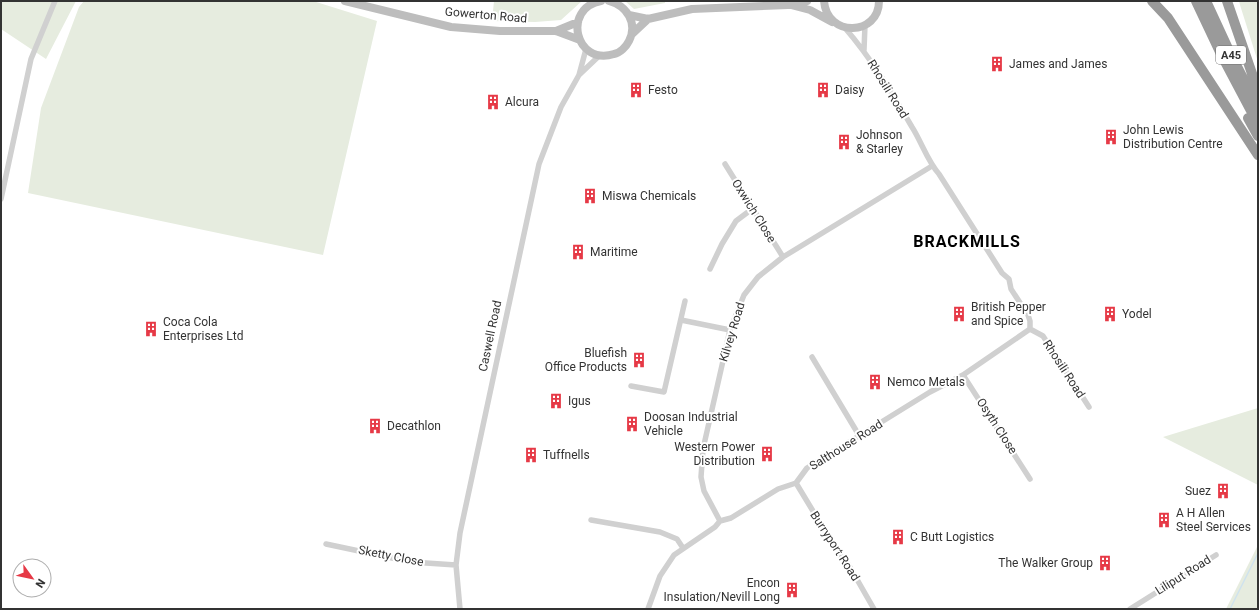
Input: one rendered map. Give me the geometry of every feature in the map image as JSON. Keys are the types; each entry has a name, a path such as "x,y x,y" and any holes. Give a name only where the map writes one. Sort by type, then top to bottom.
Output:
{"highway":[{"path":"1152,1 1168,18 1258,155"},
{"name":"A45","path":"1196,1 1222,56 1258,124"},
{"name":"A45","path":"1206,1 1231,55 1258,107"},
{"path":"1227,1 1258,91"},
{"path":"1222,56 1233,89 1258,136"}],"street":[{"path":"1,199 31,59 55,1"},
{"name":"Gowerton Road","path":"345,1 451,27 500,31 556,31 580,40"},
{"path":"601,1 588,6 581,13 577,31 580,40 586,49 599,56 616,54 629,42 632,34 632,24 629,15 624,8 609,1"},
{"path":"629,15 648,19 692,9 788,4 806,1"},
{"path":"824,1 825,10 834,23"},
{"path":"788,4 810,10 834,23 846,28 852,28 865,24 874,16 880,2"},
{"path":"632,34 648,19"},
{"name":"Gowerton Road","path":"556,31 578,22"},
{"name":"Rhosili Road","path":"864,50 865,24"},
{"name":"Rhosili Road","path":"846,28 864,50 912,126 930,158 932,166 939,174 1002,273 1009,278 1011,289 1028,315 1030,328 1043,336 1090,407"},
{"name":"Caswell Road","path":"460,609 456,565 473,469 539,164 561,107 579,75 586,49"},
{"name":"Caswell Road","path":"579,75 599,56"},
{"name":"Oxwich Close","path":"725,164 783,257"},
{"name":"Kilvey Road","path":"720,521 704,491 701,477 703,449 730,330 739,304 750,286 758,277 783,257 932,166"},
{"path":"710,269 722,244 736,221 752,209"},
{"path":"631,386 664,392 685,301"},
{"path":"681,320 730,330"},
{"name":"Salthouse Road","path":"796,483 807,468 860,437 930,392 963,375 1030,328"},
{"path":"812,357 860,437"},
{"name":"Osyth Close","path":"963,375 1030,479"},
{"path":"648,609 664,570 674,555 715,527 720,521 731,518 778,489 796,483"},
{"name":"Burryport Road","path":"796,483 839,554 847,562 874,609"},
{"path":"591,520 660,532 677,539 683,548"},
{"name":"Sketty Close","path":"326,544 411,562 456,565"},
{"name":"Liliput Road","path":"1130,609 1216,555"}],"shaded area":[{"path":"1,1 76,1 46,59 1,29"},
{"path":"84,1 313,1 377,21 323,255 28,193 41,108 79,7"},
{"path":"494,1 582,1 561,20 535,22 492,21"},
{"path":"625,1 665,1 665,3 634,9"},
{"path":"1239,1 1258,1 1258,62 1240,5"},
{"path":"1258,408 1258,485 1163,437"},
{"path":"1258,545 1258,609 1226,609"}],"waterway":[{"path":"1230,609 1258,553"}],"place":[{"name":"James and James","path":"997,64"},
{"name":"Festo","path":"636,90"},
{"name":"Daisy","path":"823,90"},
{"name":"Alcura","path":"493,102"},
{"name":"John Lewis Distribution Centre","path":"1111,137"},
{"name":"Johnson & Starley","path":"844,142"},
{"name":"Miswa Chemicals","path":"590,196"},
{"name":"Maritime","path":"578,252"},
{"name":"British Pepper and Spice","path":"959,314"},
{"name":"Yodel","path":"1110,314"},
{"name":"Coca Cola Enterprises Ltd","path":"151,329"},
{"name":"Bluefish Office Products","path":"639,360"},
{"name":"Nemco Metals","path":"875,382"},
{"name":"Igus","path":"556,401"},
{"name":"Doosan Industrial Vehicle","path":"632,424"},
{"name":"Decathlon","path":"375,426"},
{"name":"Western Power Distribution","path":"767,454"},
{"name":"Tuffnells","path":"531,455"},
{"name":"Suez","path":"1223,491"},
{"name":"A H Allen Steel Services","path":"1164,520"},
{"name":"C Butt Logistics","path":"898,537"},
{"name":"The Walker Group","path":"1105,563"},
{"name":"Encon Insulation/Nevill Long","path":"792,590"}],"district":[{"name":"BRACKMILLS","path":"967,241"}]}
